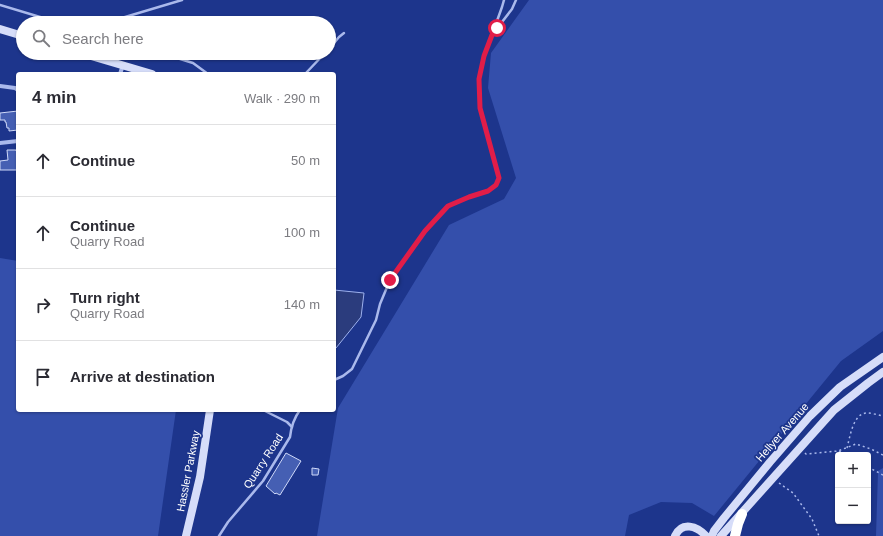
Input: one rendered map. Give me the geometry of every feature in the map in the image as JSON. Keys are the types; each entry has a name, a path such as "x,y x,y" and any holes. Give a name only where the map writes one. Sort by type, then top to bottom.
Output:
{"highway":[{"path":"735,536 742,514"}],"main road":[{"path":"0,29 16,34"},
{"path":"106,60 146,72"},
{"name":"Hellyer Avenue","path":"712,536 714,531 770,462 810,416 840,386 883,357"},
{"path":"860,372 868,382"},
{"path":"721,536 834,410 868,382 883,372"},
{"name":"Hassler Parkway","path":"186,536 200,477 210,412"},
{"path":"675,536 681,528 689,526 694,527 706,536"}],"street":[{"path":"121,72 123,65"},
{"path":"0,86 16,89"},
{"path":"0,142 16,141"}],"lane":[{"path":"128,16 182,0"},
{"path":"336,379 352,369 376,320 380,304 390,280 425,231 448,206 488,191 496,185 499,178 480,108 479,79 484,56 504,0"},
{"path":"492,35 512,9 516,0"},
{"path":"0,5 37,16"},
{"path":"336,41 344,33"},
{"path":"183,60 193,63 205,72"},
{"path":"307,72 318,60"},
{"path":"267,412 287,422 292,427"},
{"name":"Quarry Road","path":"219,536 228,522 263,481 290,437 292,427 298,412"}],"path":[{"path":"847,448 855,421 858,416 865,412 883,416"},
{"path":"805,453 838,451 856,444 872,449 883,455"},
{"path":"871,469 883,475"},
{"path":"779,483 793,493 812,519 819,536"}],"shaded area":[{"path":"529,0 883,0 883,331 841,361 714,516 692,503 661,502 629,515 625,536 317,536 338,408 449,225 504,199 516,178 488,88 491,53"},
{"path":"0,258 16,261 16,412 176,412 158,536 0,536"},
{"path":"336,290 364,293 361,317 336,348"},
{"path":"883,468 883,536 876,536 878,471"}],"building":[{"path":"16,111 16,130 9,131 5,120 0,120 0,113"},
{"path":"7,150 16,150 16,170 0,170 0,161 8,160"},
{"path":"286,453 301,461 280,495 275,494 266,486"},
{"path":"312,468 319,469 318,475 312,475"}],"route":[{"path":"390,280 425,231 448,206 488,191 496,185 499,178 480,108 479,79 484,56 492,35 497,28"}]}
